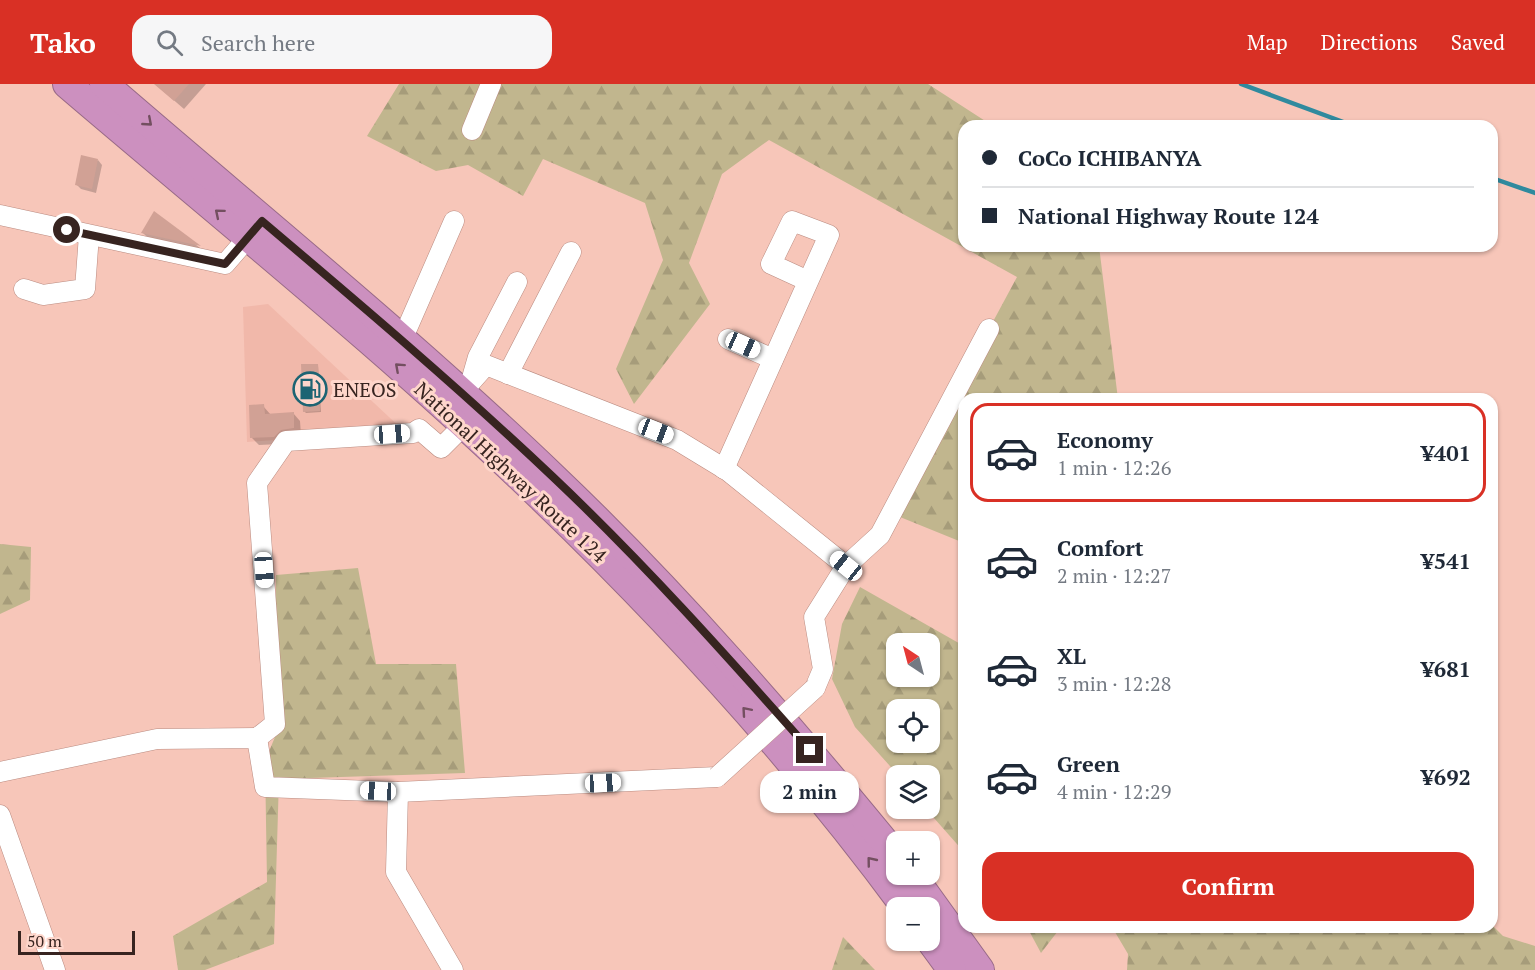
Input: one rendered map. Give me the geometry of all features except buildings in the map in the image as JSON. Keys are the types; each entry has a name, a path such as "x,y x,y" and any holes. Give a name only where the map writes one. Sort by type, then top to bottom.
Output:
{"highway":[{"name":"National Highway Route 124","path":"67,84 255,230 402,340 708,668 791,762 897,897"},
{"name":"National Highway Route 124","path":"104,84 255,230 553,477 725,653 886,843"},
{"path":"919,885 980,970"},
{"path":"938,951 952,970"}],"street":[{"path":"472,130 491,84"},
{"path":"0,215 225,264 255,230"},
{"path":"402,340 454,221"},
{"path":"24,289 43,295 86,289 89,235"},
{"path":"508,374 571,252"},
{"path":"724,469 808,280"},
{"path":"0,772 157,739 257,738 275,724 257,483 286,441 413,433 419,429 441,448 478,357 517,282"},
{"path":"257,738 265,787 398,792 717,777 816,688 823,669 814,617 846,566 880,535 989,329"},
{"path":"728,339 773,359"},
{"path":"460,402 486,365 677,440 724,469 846,566"},
{"path":"398,792 396,872 453,970"},
{"path":"0,815 55,970"}],"shaded area":[{"path":"268,304 404,431 247,442 243,307"}],"green space":[{"path":"399,84 928,84 984,120 958,120 958,244 769,140 722,174 689,263 710,304 634,404 616,369 663,260 645,203 543,159 523,196 468,165 436,171 367,136"},
{"path":"972,252 1100,252 1117,393 959,393 1017,277"},
{"path":"958,394 958,541 900,517"},
{"path":"0,544 31,547 30,600 0,614"},
{"path":"358,568 376,664 456,664 465,773 279,779 274,944 205,970 178,970 173,936 267,882 265,761 275,737 276,575"},
{"path":"860,587 958,643 958,845 935,819 940,819 940,765 889,765 855,727 832,679 842,624"},
{"path":"1498,931 1503,936 1535,946 1535,970 1127,970 1128,954 1116,933 1498,933"},
{"path":"1030,933 1056,933 1041,953"},
{"path":"843,937 875,970 832,970"}],"waterway":[{"path":"1241,84 1338,120"},
{"path":"1498,180 1535,193"}],"place":[{"name":"ENEOS","path":"310,389"}],"route":[{"path":"67,230 225,264 262,221 402,340 553,477 725,653 810,750"}]}
